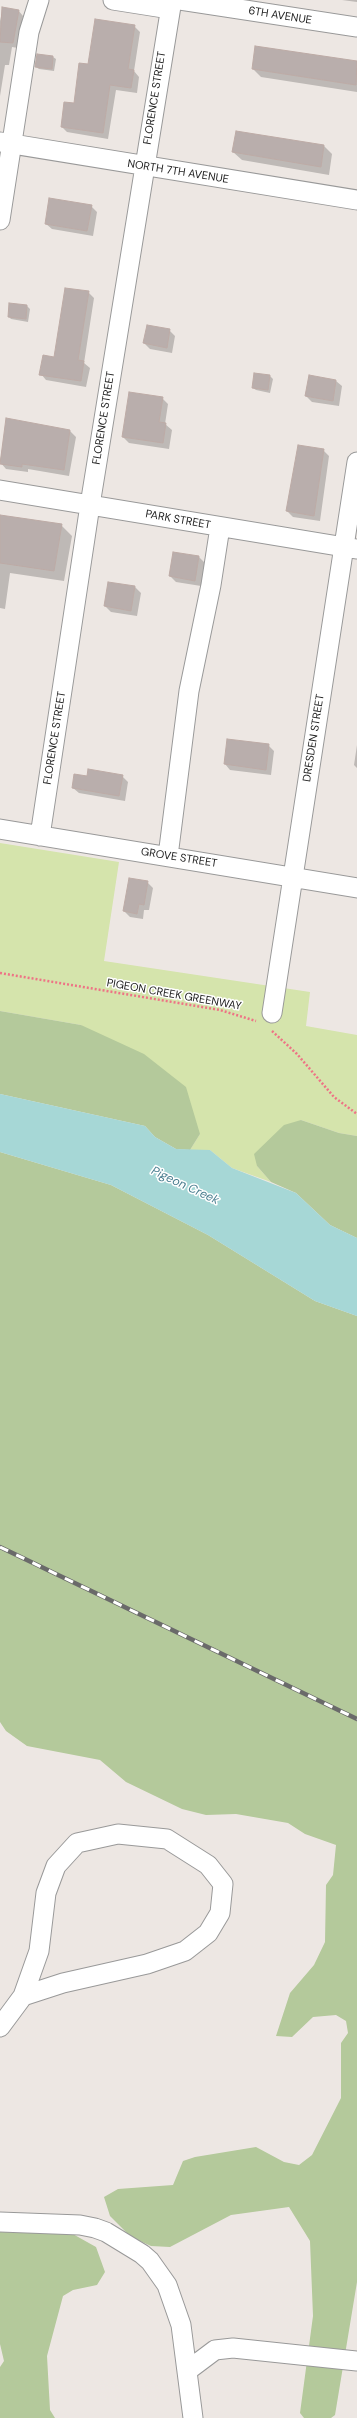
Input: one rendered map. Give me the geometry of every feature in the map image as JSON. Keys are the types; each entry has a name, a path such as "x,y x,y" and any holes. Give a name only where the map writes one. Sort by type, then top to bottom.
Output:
{"street":[{"path":"0,220 6,143 28,32 40,0"},
{"name":"6TH AVENUE","path":"113,0 174,3 357,28"},
{"name":"FLORENCE STREET","path":"40,836 90,505 144,167 174,3"},
{"name":"NORTH 7TH AVENUE","path":"6,143 144,167 357,200"},
{"name":"DRESDEN STREET","path":"267,1022 350,548 357,462"},
{"name":"PARK STREET","path":"0,490 350,548"},
{"path":"168,856 189,691 211,585 220,527"},
{"name":"GROVE STREET","path":"0,829 293,876 357,888"},
{"path":"0,2027 23,1996 38,1951 46,1893 56,1866 76,1843 118,1834 167,1839 208,1865 223,1884 220,1913 208,1932 185,1951 147,1964 63,1983 23,1996"},
{"path":"0,2222 80,2225 95,2228 106,2232 142,2254 160,2272 174,2301 182,2325 193,2418"},
{"path":"187,2371 215,2350 233,2348 357,2361"}],"path":[{"name":"PIGEON CREEK GREENWAY","path":"0,973 220,1010 267,1022 334,1097 357,1114"}],"green space":[{"path":"0,843 119,862 104,961 310,992 306,1026 357,1035 357,1136 339,1133 301,1120 257,1166 271,1182 232,1168 210,1150 190,1150 200,1134 81,1025 0,1011"},
{"path":"0,1011 81,1025 144,1054 186,1087 200,1134 190,1150 176,1149 155,1137 145,1126 0,1094"},
{"path":"301,1120 339,1133 357,1136 357,1238 330,1225 296,1193 271,1182 257,1166 254,1154 284,1125"},
{"path":"0,1152 111,1185 208,1235 315,1301 357,1316 357,2282 335,2415 331,2418 304,2418 300,2413 313,2316 310,2241 289,2207 231,2215 170,2247 151,2246 131,2237 110,2216 104,2197 118,2189 173,2185 183,2161 195,2157 256,2147 284,2162 299,2165 312,2155 341,2098 341,2043 348,2033 346,2021 336,2015 313,2017 292,2037 276,2036 290,1993 314,1965 325,1942 326,1885 333,1875 336,1845 305,1834 288,1823 236,1814 206,1815 182,1809 126,1782 100,1760 27,1746 6,1731 0,1722"},
{"path":"0,2232 71,2233 96,2247 105,2272 97,2285 73,2290 63,2296 47,2356 50,2410 55,2418 0,2418 0,2367 4,2361 0,2344"}],"water":[{"name":"Pigeon Creek","path":"0,1094 145,1126 155,1137 176,1149 210,1150 232,1168 296,1193 330,1225 357,1238 357,1316 315,1301 208,1235 111,1185 0,1152"}],"building":[{"path":"2,7 19,10 13,43 0,42"},
{"path":"95,19 135,25 128,69 134,70 131,88 110,85 103,133 61,127 64,102 74,103 79,63 88,64"},
{"path":"255,46 357,61 356,85 252,69"},
{"path":"37,54 53,56 52,69 35,67"},
{"path":"236,131 324,145 321,167 232,152"},
{"path":"49,198 92,205 87,231 45,224"},
{"path":"65,288 89,291 78,360 84,361 81,381 39,375 43,355 54,357"},
{"path":"9,303 27,305 26,319 8,317"},
{"path":"147,325 170,329 167,348 143,343"},
{"path":"254,373 270,375 268,390 252,388"},
{"path":"309,375 336,380 333,401 305,396"},
{"path":"129,392 163,397 159,422 166,423 163,443 122,437"},
{"path":"6,418 70,430 64,470 22,464 22,467 0,464"},
{"path":"298,445 324,449 314,516 286,511"},
{"path":"0,515 62,524 54,571 0,563"},
{"path":"173,552 199,556 195,581 169,576"},
{"path":"108,582 135,586 131,611 104,606"},
{"path":"227,739 269,744 266,770 224,764"},
{"path":"88,769 123,775 119,796 72,788 74,774 87,776"},
{"path":"129,878 148,881 144,905 139,904 137,914 123,911"}],"railway":[{"path":"0,1547 357,1719"}]}
